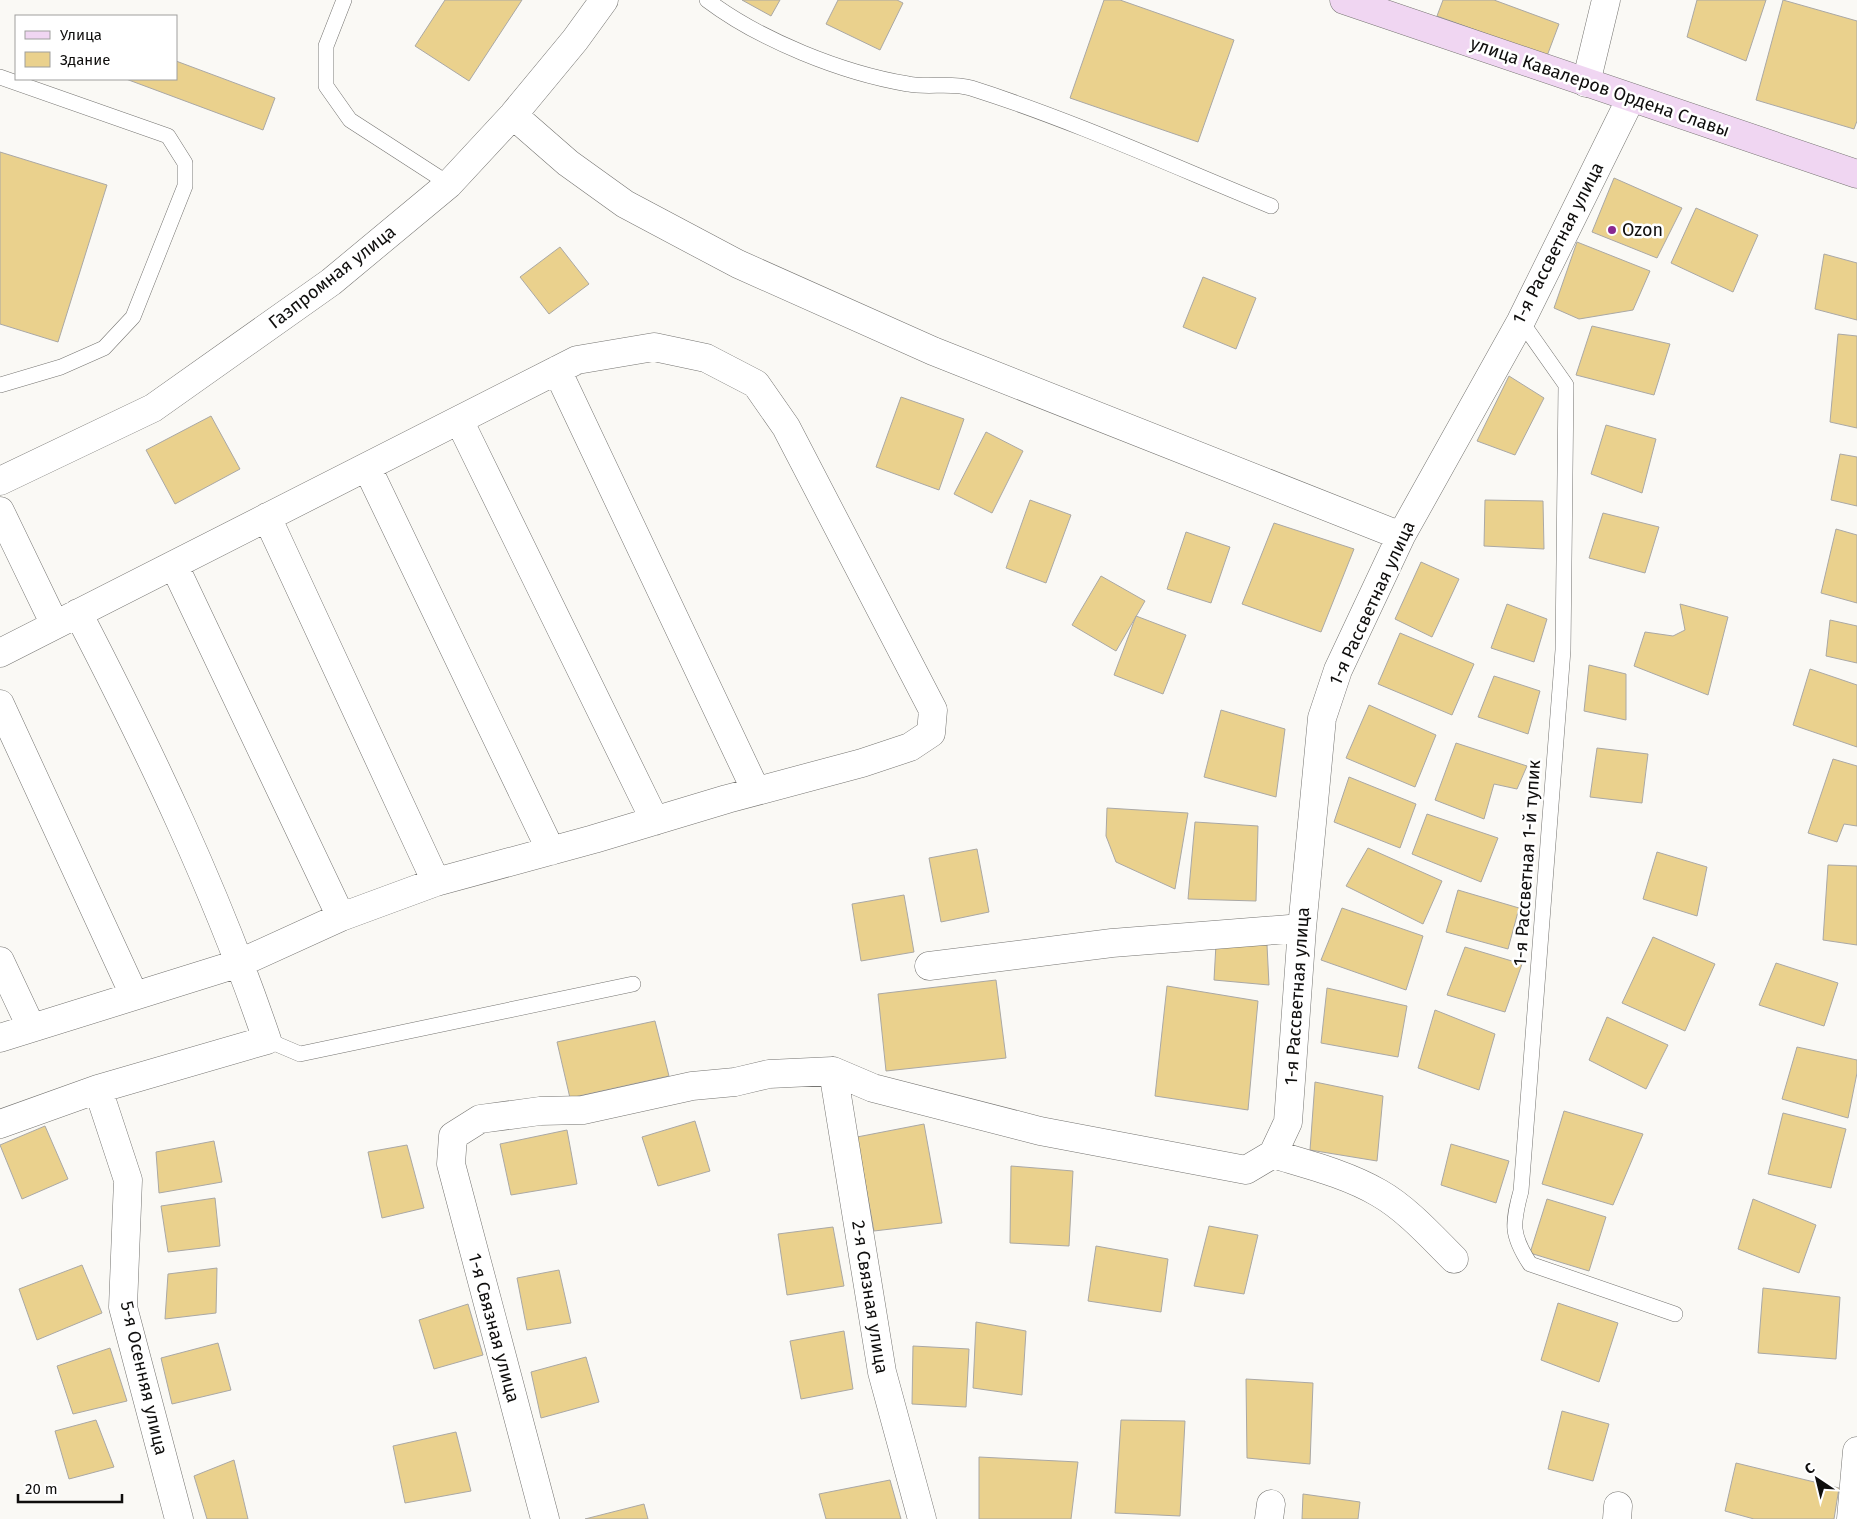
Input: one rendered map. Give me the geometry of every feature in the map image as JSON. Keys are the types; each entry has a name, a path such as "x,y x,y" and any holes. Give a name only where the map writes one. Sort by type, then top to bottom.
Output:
{"street":[{"name":"Газпромная улица","path":"0,481 152,408 331,282 448,184 513,115 575,40 604,0"},
{"name":"улица Кавалеров Ордена Славы","path":"1344,0 1857,174"},
{"path":"1586,83 1606,0"},
{"name":"1-я Рассветная улица","path":"1273,1154 1288,1122 1302,928 1322,718 1338,670 1401,536 1520,321 1630,98"},
{"path":"513,115 568,163 626,204 738,264 933,351 1401,536"},
{"path":"0,653 577,360 654,347 706,358 756,384 786,427 933,710 931,733 910,747 862,763 756,791 551,851 436,882 341,917 240,963 0,1038"},
{"path":"557,370 756,791"},
{"path":"458,420 654,821"},
{"path":"367,467 551,851"},
{"path":"0,511 145,743 240,963 267,1040 98,1089 0,1124"},
{"path":"267,517 436,882"},
{"path":"174,565 341,917"},
{"path":"0,704 134,995"},
{"path":"929,966 1112,943 1302,928"},
{"path":"0,961 31,1027"},
{"path":"833,1071 873,1088 1040,1131 1207,1163 1246,1170 1273,1154 1345,1176 1380,1194 1423,1227 1454,1259"},
{"name":"1-я Связная улица","path":"545,1519 450,1164 453,1136 480,1120 540,1111 583,1110 692,1086 735,1082 769,1074 833,1071"},
{"name":"2-я Связная улица","path":"833,1071 882,1372 922,1519"},
{"name":"5-я Осенняя улица","path":"98,1089 128,1180 123,1307 179,1519"},
{"path":"1851,1519 1857,1451"}],"lane":[{"path":"344,0 326,46 326,86 350,120 448,184"},
{"path":"707,0 731,18 773,39 856,72 910,84 956,84 1008,100 1271,206"},
{"path":"0,77 168,136 185,163 185,186 133,317 104,348 61,367 0,385"},
{"name":"1-я Рассветная 1-й тупик","path":"1520,321 1566,385 1563,650 1521,1191 1513,1220 1521,1250 1530,1264 1675,1314"},
{"path":"267,1040 300,1054 633,984"}],"building":[{"path":"445,0 522,0 469,81 415,46"},
{"path":"742,0 780,0 771,16"},
{"path":"838,0 897,0 903,3 880,50 826,24"},
{"path":"1104,0 1120,0 1234,40 1198,142 1070,98"},
{"path":"1443,0 1494,0 1559,24 1547,56 1437,16"},
{"path":"1697,0 1766,0 1746,61 1687,37"},
{"path":"1783,0 1857,21 1857,121 1854,129 1756,100"},
{"path":"178,62 275,98 263,130 129,80 178,80"},
{"path":"0,152 107,185 58,342 0,324"},
{"path":"1614,178 1682,208 1657,258 1592,232"},
{"path":"1696,208 1758,235 1733,292 1671,263"},
{"path":"1577,242 1650,271 1633,310 1579,319 1554,308"},
{"path":"560,247 589,284 549,314 520,277"},
{"path":"1824,254 1857,263 1857,320 1815,309"},
{"path":"1203,277 1256,298 1236,349 1183,327"},
{"path":"1592,326 1670,344 1654,395 1576,375"},
{"path":"1838,334 1857,336 1857,428 1830,422"},
{"path":"1509,376 1544,398 1515,455 1477,441"},
{"path":"901,397 964,419 939,490 876,467"},
{"path":"211,416 240,469 175,504 146,450"},
{"path":"1606,425 1656,439 1642,493 1591,474"},
{"path":"986,432 1023,451 992,513 954,494"},
{"path":"1840,454 1857,457 1857,506 1831,500"},
{"path":"1030,500 1071,515 1046,583 1006,568"},
{"path":"1485,500 1543,501 1544,549 1484,546"},
{"path":"1603,513 1659,527 1645,573 1589,558"},
{"path":"1274,523 1354,549 1321,632 1242,604"},
{"path":"1836,529 1857,535 1857,603 1821,593"},
{"path":"1186,532 1230,547 1211,603 1167,589"},
{"path":"1421,562 1459,579 1432,637 1395,619"},
{"path":"1101,576 1145,601 1116,651 1072,625"},
{"path":"1507,604 1547,619 1534,662 1491,648"},
{"path":"1680,604 1728,617 1708,695 1634,666 1645,632 1673,636 1685,630"},
{"path":"1136,616 1186,635 1163,694 1114,675"},
{"path":"1830,620 1857,626 1857,663 1826,656"},
{"path":"1400,633 1474,664 1452,715 1378,684"},
{"path":"1589,665 1626,674 1626,720 1584,711"},
{"path":"1810,669 1857,685 1857,747 1793,725"},
{"path":"1494,676 1540,691 1528,734 1478,717"},
{"path":"1369,705 1436,735 1415,787 1346,758"},
{"path":"1221,710 1285,729 1276,797 1204,777"},
{"path":"1456,743 1527,766 1517,789 1494,784 1484,819 1435,800"},
{"path":"1597,748 1648,754 1642,803 1590,797"},
{"path":"1833,759 1857,766 1857,826 1844,824 1837,842 1808,833"},
{"path":"1349,777 1416,804 1400,848 1334,822"},
{"path":"1107,808 1188,813 1175,889 1116,862 1106,836"},
{"path":"1427,814 1498,838 1481,882 1412,854"},
{"path":"1195,822 1258,826 1256,901 1188,899"},
{"path":"1368,848 1442,881 1423,924 1346,886"},
{"path":"977,849 989,912 941,922 929,858"},
{"path":"1657,852 1707,867 1697,916 1643,899"},
{"path":"1828,865 1857,866 1857,945 1823,940"},
{"path":"1458,890 1519,908 1508,949 1446,932"},
{"path":"904,895 914,952 861,961 852,904"},
{"path":"1342,908 1423,936 1406,990 1321,960"},
{"path":"1653,937 1715,964 1685,1031 1622,1003"},
{"path":"1216,944 1267,945 1269,985 1214,980"},
{"path":"1465,947 1522,964 1505,1012 1447,995"},
{"path":"1776,963 1838,983 1824,1026 1759,1005"},
{"path":"996,980 1006,1058 886,1071 878,994"},
{"path":"1167,986 1258,1001 1248,1110 1155,1096"},
{"path":"1327,988 1407,1006 1398,1057 1321,1043"},
{"path":"1435,1010 1495,1034 1479,1090 1418,1068"},
{"path":"1607,1017 1668,1045 1646,1089 1589,1060"},
{"path":"655,1021 669,1076 570,1098 557,1042"},
{"path":"1797,1047 1857,1060 1857,1073 1848,1118 1782,1099"},
{"path":"1315,1082 1383,1096 1377,1161 1310,1150"},
{"path":"1564,1111 1643,1134 1613,1205 1542,1184"},
{"path":"1783,1113 1846,1129 1831,1188 1768,1174"},
{"path":"695,1121 710,1171 658,1186 642,1137"},
{"path":"924,1124 942,1223 874,1231 857,1137"},
{"path":"45,1126 68,1179 22,1199 0,1145"},
{"path":"567,1130 577,1184 511,1195 500,1144"},
{"path":"214,1141 222,1182 159,1193 156,1152"},
{"path":"1451,1144 1509,1161 1496,1203 1441,1185"},
{"path":"407,1145 424,1208 382,1218 368,1152"},
{"path":"1011,1166 1073,1171 1069,1246 1010,1243"},
{"path":"215,1198 220,1246 168,1252 161,1206"},
{"path":"1547,1199 1606,1217 1589,1271 1530,1253"},
{"path":"1753,1199 1816,1225 1799,1273 1738,1249"},
{"path":"1209,1226 1258,1235 1244,1294 1194,1286"},
{"path":"833,1227 844,1286 787,1295 778,1234"},
{"path":"1096,1246 1168,1259 1161,1312 1088,1301"},
{"path":"82,1265 102,1313 37,1340 19,1289"},
{"path":"217,1268 216,1313 165,1319 168,1274"},
{"path":"559,1270 571,1323 527,1330 517,1278"},
{"path":"1763,1288 1840,1297 1836,1359 1758,1353"},
{"path":"1558,1303 1618,1323 1599,1382 1541,1360"},
{"path":"468,1304 483,1355 434,1369 419,1320"},
{"path":"976,1322 1026,1331 1022,1395 973,1388"},
{"path":"844,1331 853,1389 801,1399 790,1341"},
{"path":"218,1343 231,1390 172,1404 161,1358"},
{"path":"913,1346 969,1349 966,1407 912,1404"},
{"path":"110,1348 127,1401 73,1414 57,1366"},
{"path":"586,1357 599,1402 541,1418 531,1372"},
{"path":"1246,1379 1313,1383 1310,1464 1247,1458"},
{"path":"1562,1411 1609,1424 1593,1481 1548,1469"},
{"path":"96,1420 114,1467 69,1479 55,1431"},
{"path":"1121,1420 1185,1421 1180,1516 1115,1513"},
{"path":"456,1432 471,1491 405,1503 393,1446"},
{"path":"979,1457 1078,1462 1071,1519 979,1519"},
{"path":"234,1460 248,1519 207,1519 194,1476"},
{"path":"1736,1463 1839,1488 1834,1519 1754,1519 1725,1511"},
{"path":"890,1480 901,1519 826,1519 819,1494"},
{"path":"1303,1494 1360,1502 1358,1519 1302,1519"},
{"path":"644,1504 648,1519 585,1519"}],"place":[{"name":"Ozon","path":"1612,230"}]}
